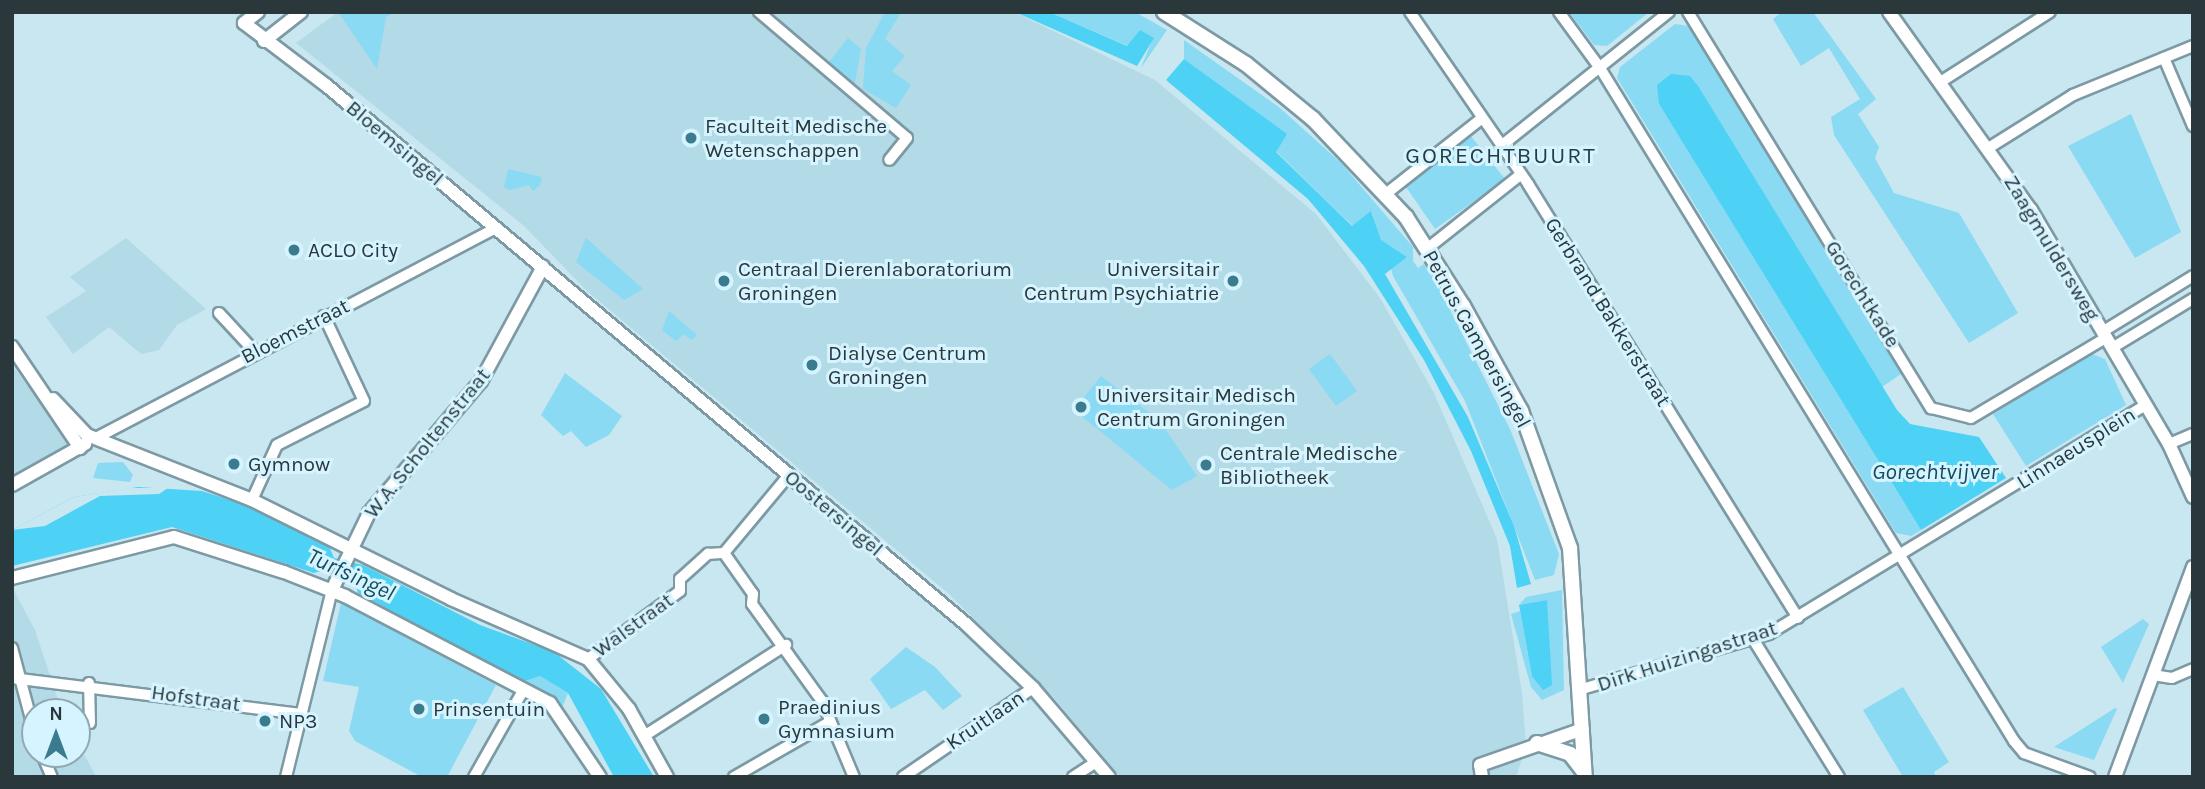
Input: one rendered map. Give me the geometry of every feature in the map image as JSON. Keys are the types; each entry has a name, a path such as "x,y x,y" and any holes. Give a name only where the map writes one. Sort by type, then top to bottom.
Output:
{"main road":[{"name":"Petrus Campersingel","path":"1164,12 1246,64 1387,193 1428,248 1521,411 1554,495 1575,579 1585,775"},
{"path":"1537,743 1571,755 1585,775"}],"street":[{"name":"Bloemsingel","path":"258,12 244,23 543,267"},
{"path":"264,41 302,12"},
{"path":"759,12 907,138 889,160"},
{"name":"Gerbrand Bakkerstraat","path":"1410,12 1520,175 1798,618"},
{"path":"1559,12 1600,68 2024,753 2090,777"},
{"path":"1501,146 1670,12"},
{"name":"Gorechtkade","path":"1688,12 1931,408 1971,418 2107,339"},
{"name":"Zaagmuldersweg","path":"1889,12 1990,148 2169,444 2193,497"},
{"path":"1942,80 2050,12"},
{"path":"1990,148 2073,95 2193,46"},
{"path":"2164,58 2193,126"},
{"path":"1387,193 1481,119"},
{"path":"1428,248 1520,175"},
{"name":"Bloemstraat","path":"96,439 255,352 496,228"},
{"name":"Oostersingel","path":"543,267 789,475 1033,688 1109,777"},
{"name":"W.A. Scholtenstraat","path":"332,590 369,513 481,381 543,267"},
{"path":"2107,339 2193,276"},
{"path":"2107,339 2193,299"},
{"path":"219,313 255,352"},
{"path":"252,500 277,445 364,401 324,316"},
{"path":"13,344 53,399 80,448"},
{"path":"53,399 96,439 252,500 352,546 451,599 588,659 644,736 667,777"},
{"name":"Linnaeusplein","path":"1900,556 2145,405"},
{"path":"2169,444 2193,434"},
{"path":"12,485 96,439"},
{"name":"Walstraat","path":"588,659 680,591 680,579 708,554 724,553 789,475"},
{"path":"12,578 174,537 332,590 524,688 558,711 600,777"},
{"path":"724,553 753,594 752,604 786,645 822,701 828,723 855,777"},
{"name":"Dirk Huizingastraat","path":"1581,689 1753,639 1798,618 1900,556"},
{"path":"2115,777 2193,567"},
{"path":"286,777 332,590"},
{"path":"1753,639 1839,777"},
{"path":"644,736 786,645"},
{"path":"12,648 16,678 23,698"},
{"path":"2153,675 2172,678 2193,669"},
{"name":"Hofstraat","path":"16,678 89,683 303,714"},
{"path":"89,683 89,698"},
{"path":"474,777 524,688"},
{"name":"Kruitlaan","path":"903,777 1033,688"},
{"path":"734,777 828,723"},
{"path":"1482,777 1480,765 1583,729"},
{"path":"1073,777 1096,762"},
{"path":"919,765 926,777"}],"shaded area":[{"name":"Universitair Medisch Centrum Groningen","path":"338,12 1014,12 1155,80 1316,214 1380,298 1434,393 1497,539 1522,693 1526,746 1516,777 1120,777 1055,699 948,593 587,291 523,225 296,43"},
{"path":"338,12 395,12 386,17 377,69"},
{"path":"885,12 901,12 885,39 905,56 892,71 911,85 896,108 863,89 866,48"},
{"path":"1049,12 1135,12 1167,30 1141,68 1153,38 1140,30 1128,46"},
{"path":"1569,12 1649,12 1607,46 1594,45"},
{"path":"1782,12 1813,12 1876,99 1858,114 1879,147 1875,158 1894,193 1959,213 2018,313 1969,343 1834,135 1831,117 1860,99 1829,48 1801,66 1773,19"},
{"path":"1675,24 1689,26 1901,374 1882,387 1690,76 1659,104 1921,530 1911,536 1896,533 1617,78 1620,67"},
{"path":"848,38 861,49 855,83 829,62"},
{"path":"1184,40 1280,108 1341,163 1413,247 1413,261 1418,268 1424,264 1438,286 1510,429 1559,554 1554,575 1535,580 1465,401 1393,276 1391,268 1407,257 1380,240 1372,212 1353,226 1336,210 1276,151 1286,134 1184,59"},
{"path":"2131,114 2181,232 2135,258 2068,146"},
{"path":"1470,135 1505,179 1435,229 1406,187"},
{"path":"508,169 542,177 540,185 533,191 529,185 510,190 504,187"},
{"path":"126,238 206,309 177,325 159,350 141,354 109,327 73,354 46,317 86,291 70,277"},
{"path":"586,238 643,289 624,300 576,262"},
{"path":"669,311 697,335 692,340 683,334 676,341 662,330"},
{"path":"1330,354 1357,391 1336,406 1309,369"},
{"path":"2092,354 2105,359 2126,405 2026,466 1993,414"},
{"path":"12,365 71,444 12,476"},
{"path":"565,373 622,416 609,435 586,447 571,431 563,436 541,415"},
{"path":"1101,376 1159,420 1197,476 1172,490 1074,410"},
{"path":"123,462 133,475 130,482 93,478 98,463"},
{"path":"12,587 35,630 57,698 21,698 21,768 91,767 96,777 12,777"},
{"path":"1562,590 1564,690 1542,700 1531,687 1511,614 1520,611 1532,676 1547,600 1519,605 1526,597"},
{"name":"Prinsentuin","path":"341,603 496,685 447,777 422,777 355,741 349,731 359,687 323,681"},
{"path":"2143,619 2149,624 2123,683 2101,647"},
{"path":"906,647 935,667 962,696 943,710 925,690 891,709 870,679"},
{"path":"540,676 568,693 561,710 525,681"},
{"path":"1903,687 1949,762 1934,772 1936,777 1903,777 1863,710"},
{"path":"2115,708 2117,709 2094,760 2054,747"}],"water":[{"path":"1015,12 1049,12 1127,46 1140,30 1154,38 1137,66"},
{"path":"1184,59 1287,134 1276,152 1352,226 1371,211 1381,240 1407,257 1385,274 1468,417 1514,526 1531,584 1517,588 1510,546 1471,451 1424,360 1364,266 1308,199 1166,80"},
{"name":"Gorechtvijver","path":"1671,74 1690,76 1698,86 1897,410 1910,424 1979,437 2006,478 1921,530 1659,104 1657,85"},
{"name":"Turfsingel","path":"138,487 202,491 254,508 327,541 334,558 363,565 480,625 554,652 601,689 654,777 614,777 568,693 540,676 525,681 487,662 358,593 355,582 328,569 314,573 172,527 12,566 12,530 74,497"},
{"path":"1547,600 1552,685 1543,690 1532,676 1519,605"}],"pier":[{"path":"129,488 168,488 159,494 100,496 45,526 12,530 74,497"}],"place":[{"name":"Faculteit Medische Wetenschappen","path":"691,138"},
{"name":"ACLO City","path":"294,250"},
{"name":"Centraal Dierenlaboratorium Groningen","path":"724,281"},
{"name":"Universitair Centrum Psychiatrie","path":"1233,281"},
{"name":"Dialyse Centrum Groningen","path":"812,365"},
{"name":"Universitair Medisch Centrum Groningen","path":"1081,407"},
{"name":"Gymnow","path":"234,464"},
{"name":"Centrale Medische Bibliotheek","path":"1206,465"},
{"name":"Prinsentuin","path":"419,709"},
{"name":"Praedinius Gymnasium","path":"764,719"},
{"name":"NP3","path":"265,721"}],"district":[{"name":"GORECHTBUURT","path":"1501,156"}]}
